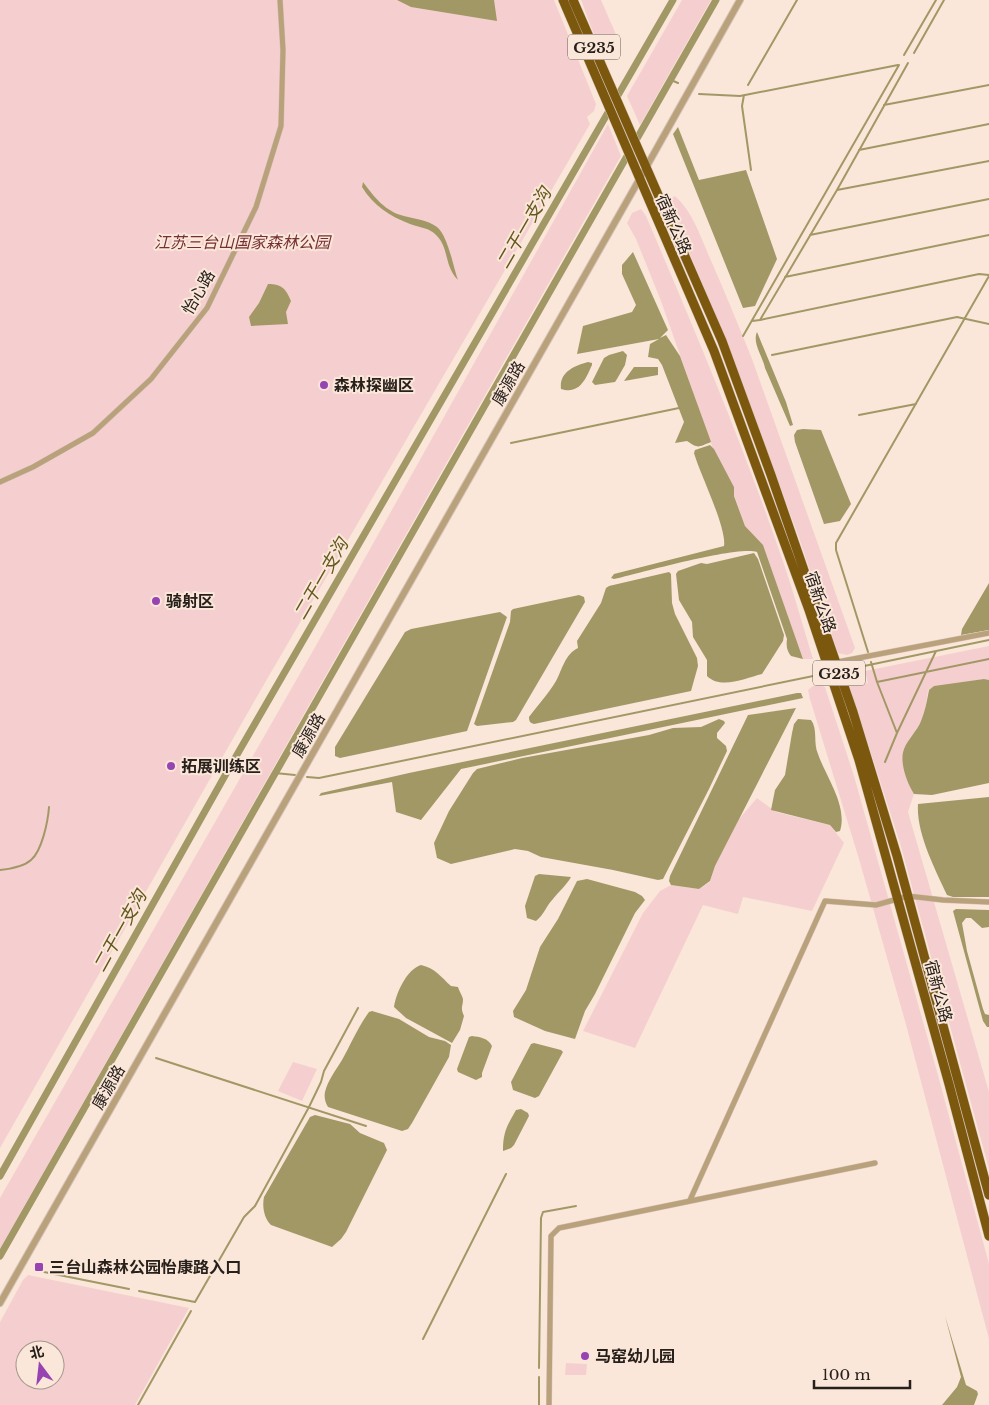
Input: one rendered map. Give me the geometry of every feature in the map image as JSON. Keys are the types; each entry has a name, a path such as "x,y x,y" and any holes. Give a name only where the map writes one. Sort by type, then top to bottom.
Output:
{"highway":[{"name":"宿新公路","path":"563,0 714,351 809,610 853,712 908,896 989,1195"},
{"name":"宿新公路","path":"573,0 722,340 831,664 898,899 989,1236"}],"street":[{"name":"怡心路","path":"0,482 33,467 93,432 151,379 206,308 256,207 281,126 283,50 280,0"},
{"path":"646,167 740,0"},
{"name":"康源路","path":"0,1303 646,167"},
{"path":"831,664 989,633"},
{"path":"690,1200 825,901 876,904 908,896 989,902"},
{"path":"549,1405 551,1236 559,1228 566,1225 876,1163"}],"green space":[{"name":"江苏三台山国家森林公园","path":"0,0 554,0 596,104 594,111 587,117 590,124 259,693 0,1148"},
{"path":"581,0 601,0 618,39 618,44 608,46 599,42"},
{"path":"682,0 711,0 640,125 627,96"},
{"path":"608,124 621,156 0,1249 0,1198 314,649"},
{"path":"675,196 695,224 752,359 855,648 852,653 847,655 838,653 799,538 728,344 667,200"},
{"path":"641,209 646,216 716,382 784,564 813,659 803,659 763,546 745,526 734,495 734,487 712,446 661,301 636,239 627,223 632,213"},
{"path":"989,646 989,680 984,679 928,690 926,706 919,725 904,749 903,759 907,778 914,794 908,812 989,1092 989,1169 900,843 849,685 851,679 856,678 863,679 868,684 865,671"},
{"path":"820,685 825,687 854,776 989,1264 989,1339 905,1021 859,859 810,699 808,690 813,686"},
{"path":"757,798 776,812 830,825 844,843 812,911 743,897 738,914 703,905 635,1048 583,1031 643,913 660,891 671,885 699,889 710,882 715,866 739,819"},
{"path":"293,1062 317,1069 302,1101 278,1091"},
{"path":"28,1275 189,1308 135,1405 0,1405 0,1322 23,1280"},
{"path":"566,1363 587,1364 586,1375 565,1375"}],"shaded area":[{"path":"397,0 494,0 497,21 411,7"},
{"path":"678,127 699,180 746,170 777,259 755,306 743,308 673,134"},
{"path":"363,182 376,198 392,211 426,221 441,231 458,280 450,269 443,246 437,236 428,229 402,221 388,214 366,193 362,187"},
{"path":"633,252 668,330 660,338 666,335 680,356 711,442 699,446 687,441 675,443 684,422 662,365 658,359 648,357 650,344 659,339 577,354 583,326 632,312 636,305 622,274 622,265"},
{"path":"268,284 280,286 285,290 291,301 286,312 288,324 251,326 249,317 259,303"},
{"path":"757,332 786,402 793,425 790,426 765,368 756,341"},
{"path":"623,351 627,355 625,365 615,382 595,385 592,382 604,358"},
{"path":"588,362 592,363 592,365 578,387 573,390 561,389 562,378 568,371"},
{"path":"634,367 658,367 658,375 624,381"},
{"path":"797,430 821,430 851,504 840,521 824,524 795,442 794,435"},
{"path":"710,445 734,487 734,496 745,526 763,545 803,659 791,656 789,652 787,639 757,552 730,552 614,579 611,578 614,574 724,546 724,538 717,514 694,453 695,450"},
{"path":"754,553 758,559 784,635 783,641 762,674 734,682 719,682 707,676 707,660 693,637 692,622 679,600 676,574 678,571 701,563 707,564"},
{"path":"669,572 671,574 672,603 675,614 697,658 698,666 691,691 534,724 531,722 529,717 553,686 567,658 578,648 577,641 601,603 606,588"},
{"path":"989,583 989,630 961,635 962,629"},
{"path":"579,595 584,597 585,602 516,720 513,722 477,726 474,724 510,622 511,611"},
{"path":"500,612 507,617 467,731 340,758 335,756 335,747 405,632 411,629"},
{"path":"984,679 989,680 989,783 932,795 914,794 904,772 902,760 904,749 921,721 929,690 934,686"},
{"path":"801,693 803,698 461,769 421,820 396,812 392,782 319,796 321,793 409,773"},
{"path":"796,708 715,866 710,881 699,889 671,885 669,881 670,876 748,715"},
{"path":"719,719 725,723 717,733 717,738 726,746 727,751 663,879 658,880 541,857 528,851 515,849 451,864 437,858 434,843 449,811 477,769 522,758 649,735 673,728 701,727"},
{"path":"798,719 811,720 813,724 817,750 839,802 842,821 840,831 836,832 830,825 771,810 775,790 785,775 794,724"},
{"path":"989,797 989,897 953,897 947,895 923,839 918,815 918,804"},
{"path":"539,874 571,877 536,921 527,918 525,906 535,876"},
{"path":"587,879 635,892 645,900 635,913 585,1011 575,1039 545,1031 514,1017 513,1011 526,990 540,947 558,919 577,881"},
{"path":"956,909 989,910 989,927 982,928 971,918 966,918 962,923 967,951 983,1009 985,1014 989,1015 989,1027 983,1021 953,911"},
{"path":"421,965 434,971 451,986 458,987 463,998 462,1009 464,1016 460,1030 452,1043 406,1018 394,1007 403,982 411,971"},
{"path":"372,1011 399,1019 429,1037 445,1041 451,1045 449,1057 412,1123 408,1129 402,1131 328,1107 325,1100 325,1092 330,1079 361,1024 369,1012"},
{"path":"469,1037 481,1037 492,1046 482,1077 476,1080 458,1072 457,1069"},
{"path":"534,1043 563,1052 539,1096 535,1098 513,1090 511,1082 531,1044"},
{"path":"521,1109 528,1113 529,1116 514,1145 503,1151 508,1125 516,1110"},
{"path":"315,1115 350,1124 360,1133 384,1143 387,1150 346,1232 332,1247 271,1225 265,1216 263,1208 264,1197 310,1117"},
{"path":"945,1316 966,1385 977,1391 978,1394 974,1405 942,1405 957,1387 961,1377"}],"waterway":[{"name":"二干一支沟","path":"0,1176 227,772 673,0"},
{"path":"0,1256 716,0"},
{"path":"748,85 797,0"},
{"path":"904,55 936,0"},
{"path":"914,53 944,0"},
{"path":"752,321 760,320 837,190 908,63"},
{"path":"699,94 740,96 898,65"},
{"path":"743,336 899,65"},
{"path":"671,80 678,83"},
{"path":"884,105 989,85"},
{"path":"744,95 742,106 751,170"},
{"path":"859,150 989,124"},
{"path":"837,190 989,161"},
{"path":"810,235 989,199"},
{"path":"785,277 989,235"},
{"path":"760,320 979,274 989,275"},
{"path":"868,652 836,550 836,543 989,276"},
{"path":"772,355 957,317 989,324"},
{"path":"859,415 916,404"},
{"path":"511,443 679,408"},
{"path":"845,670 989,640"},
{"path":"885,762 936,651"},
{"path":"877,682 989,659"},
{"path":"871,662 897,733"},
{"path":"307,777 319,778 823,674"},
{"path":"275,773 295,775"},
{"path":"0,870 20,866 35,856 44,835 49,807"},
{"path":"139,1291 195,1302 244,1217 255,1206 309,1107 324,1071 358,1008"},
{"path":"156,1058 366,1126"},
{"path":"423,1339 506,1174"},
{"path":"539,1368 541,1218 543,1212 576,1206"},
{"path":"44,1272 129,1289"},
{"path":"138,1405 191,1311"},
{"path":"539,1377 539,1405"}],"place":[{"name":"森林探幽区","path":"324,385"},
{"name":"骑射区","path":"156,601"},
{"name":"拓展训练区","path":"171,766"},
{"name":"三台山森林公园怡康路入口","path":"39,1267"},
{"name":"马窑幼儿园","path":"585,1356"}]}
